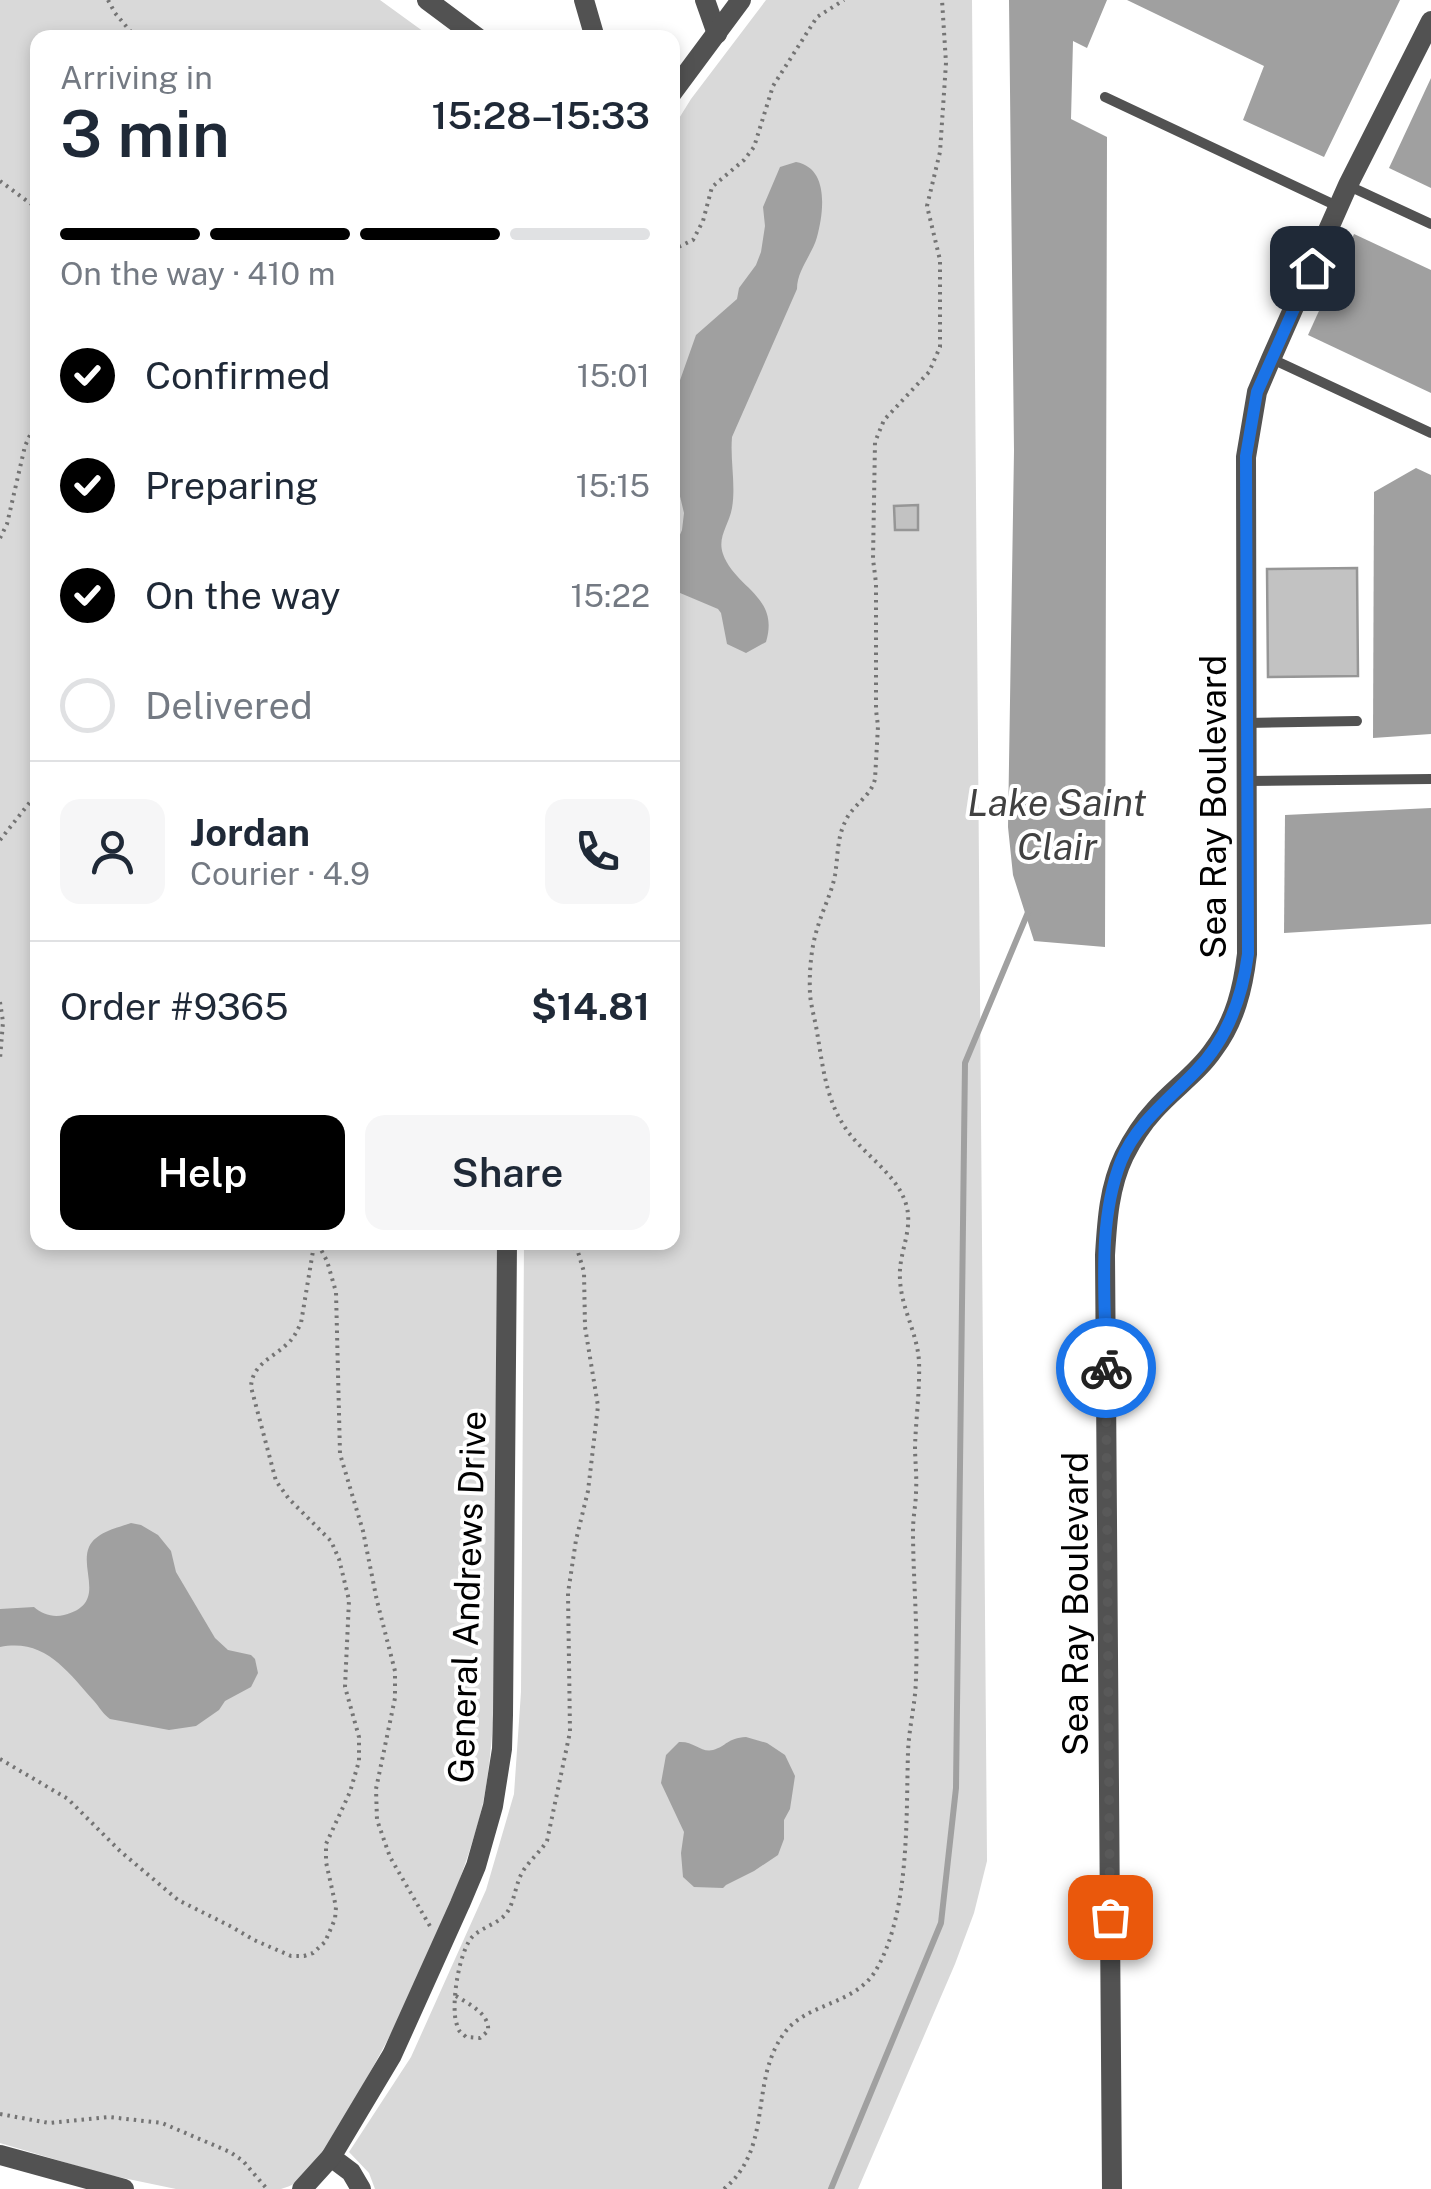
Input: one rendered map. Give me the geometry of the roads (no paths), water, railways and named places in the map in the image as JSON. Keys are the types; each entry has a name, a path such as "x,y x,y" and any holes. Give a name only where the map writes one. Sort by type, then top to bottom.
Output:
{"street":[{"path":"426,0 467,30"},
{"path":"584,0 593,30"},
{"path":"705,0 717,34"},
{"path":"680,83 741,0"},
{"name":"Sea Ray Boulevard","path":"1112,2189 1107,1223 1122,1159 1154,1111 1216,1048 1243,986 1248,954 1246,456 1257,392 1348,185 1431,22"},
{"name":"General Andrews Drive","path":"302,2189 331,2157 400,2038 476,1866 493,1806 503,1715 506,1250"},
{"path":"0,2154 124,2189"},
{"path":"331,2157 351,2172 361,2189"}],"lane":[{"path":"1106,96 1338,207"},
{"path":"1348,185 1431,224"},
{"path":"1271,359 1431,432"},
{"path":"1246,723 1357,722"},
{"path":"1246,781 1431,779"}],"water":[{"name":"Lake Saint Clair","path":"1009,0 1107,0 1087,48 1073,41 1071,119 1107,137 1105,947 1034,941 1013,875 1008,827 1014,451"},
{"path":"1127,0 1400,0 1324,157 1243,120 1264,66"},
{"path":"1431,78 1431,188 1389,168"},
{"path":"796,162 807,166 819,182 822,203 815,244 732,437 733,499 722,536 723,554 762,603 769,626 766,642 746,653 727,644 718,609 680,593 684,513 680,496 680,380 696,335 737,299 739,288 756,265 765,226 763,207 780,167"},
{"path":"1354,234 1431,270 1431,393 1308,335"},
{"path":"1416,468 1431,475 1431,734 1373,738 1374,492"},
{"path":"1431,808 1431,924 1284,933 1285,815"},
{"path":"131,1523 158,1535 171,1551 176,1572 215,1638 228,1650 255,1659 258,1673 251,1687 225,1701 196,1726 169,1730 110,1719 54,1659 30,1647 0,1647 0,1609 34,1607 56,1616 77,1610 89,1595 87,1556 92,1542"},
{"path":"746,1737 767,1743 785,1755 795,1776 790,1809 784,1820 784,1839 778,1855 723,1888 694,1887 683,1877 684,1832 661,1783 666,1755 679,1742 709,1750"}],"waterway":[{"path":"831,2189 941,1923 956,1788 965,1063 1029,910"}]}
